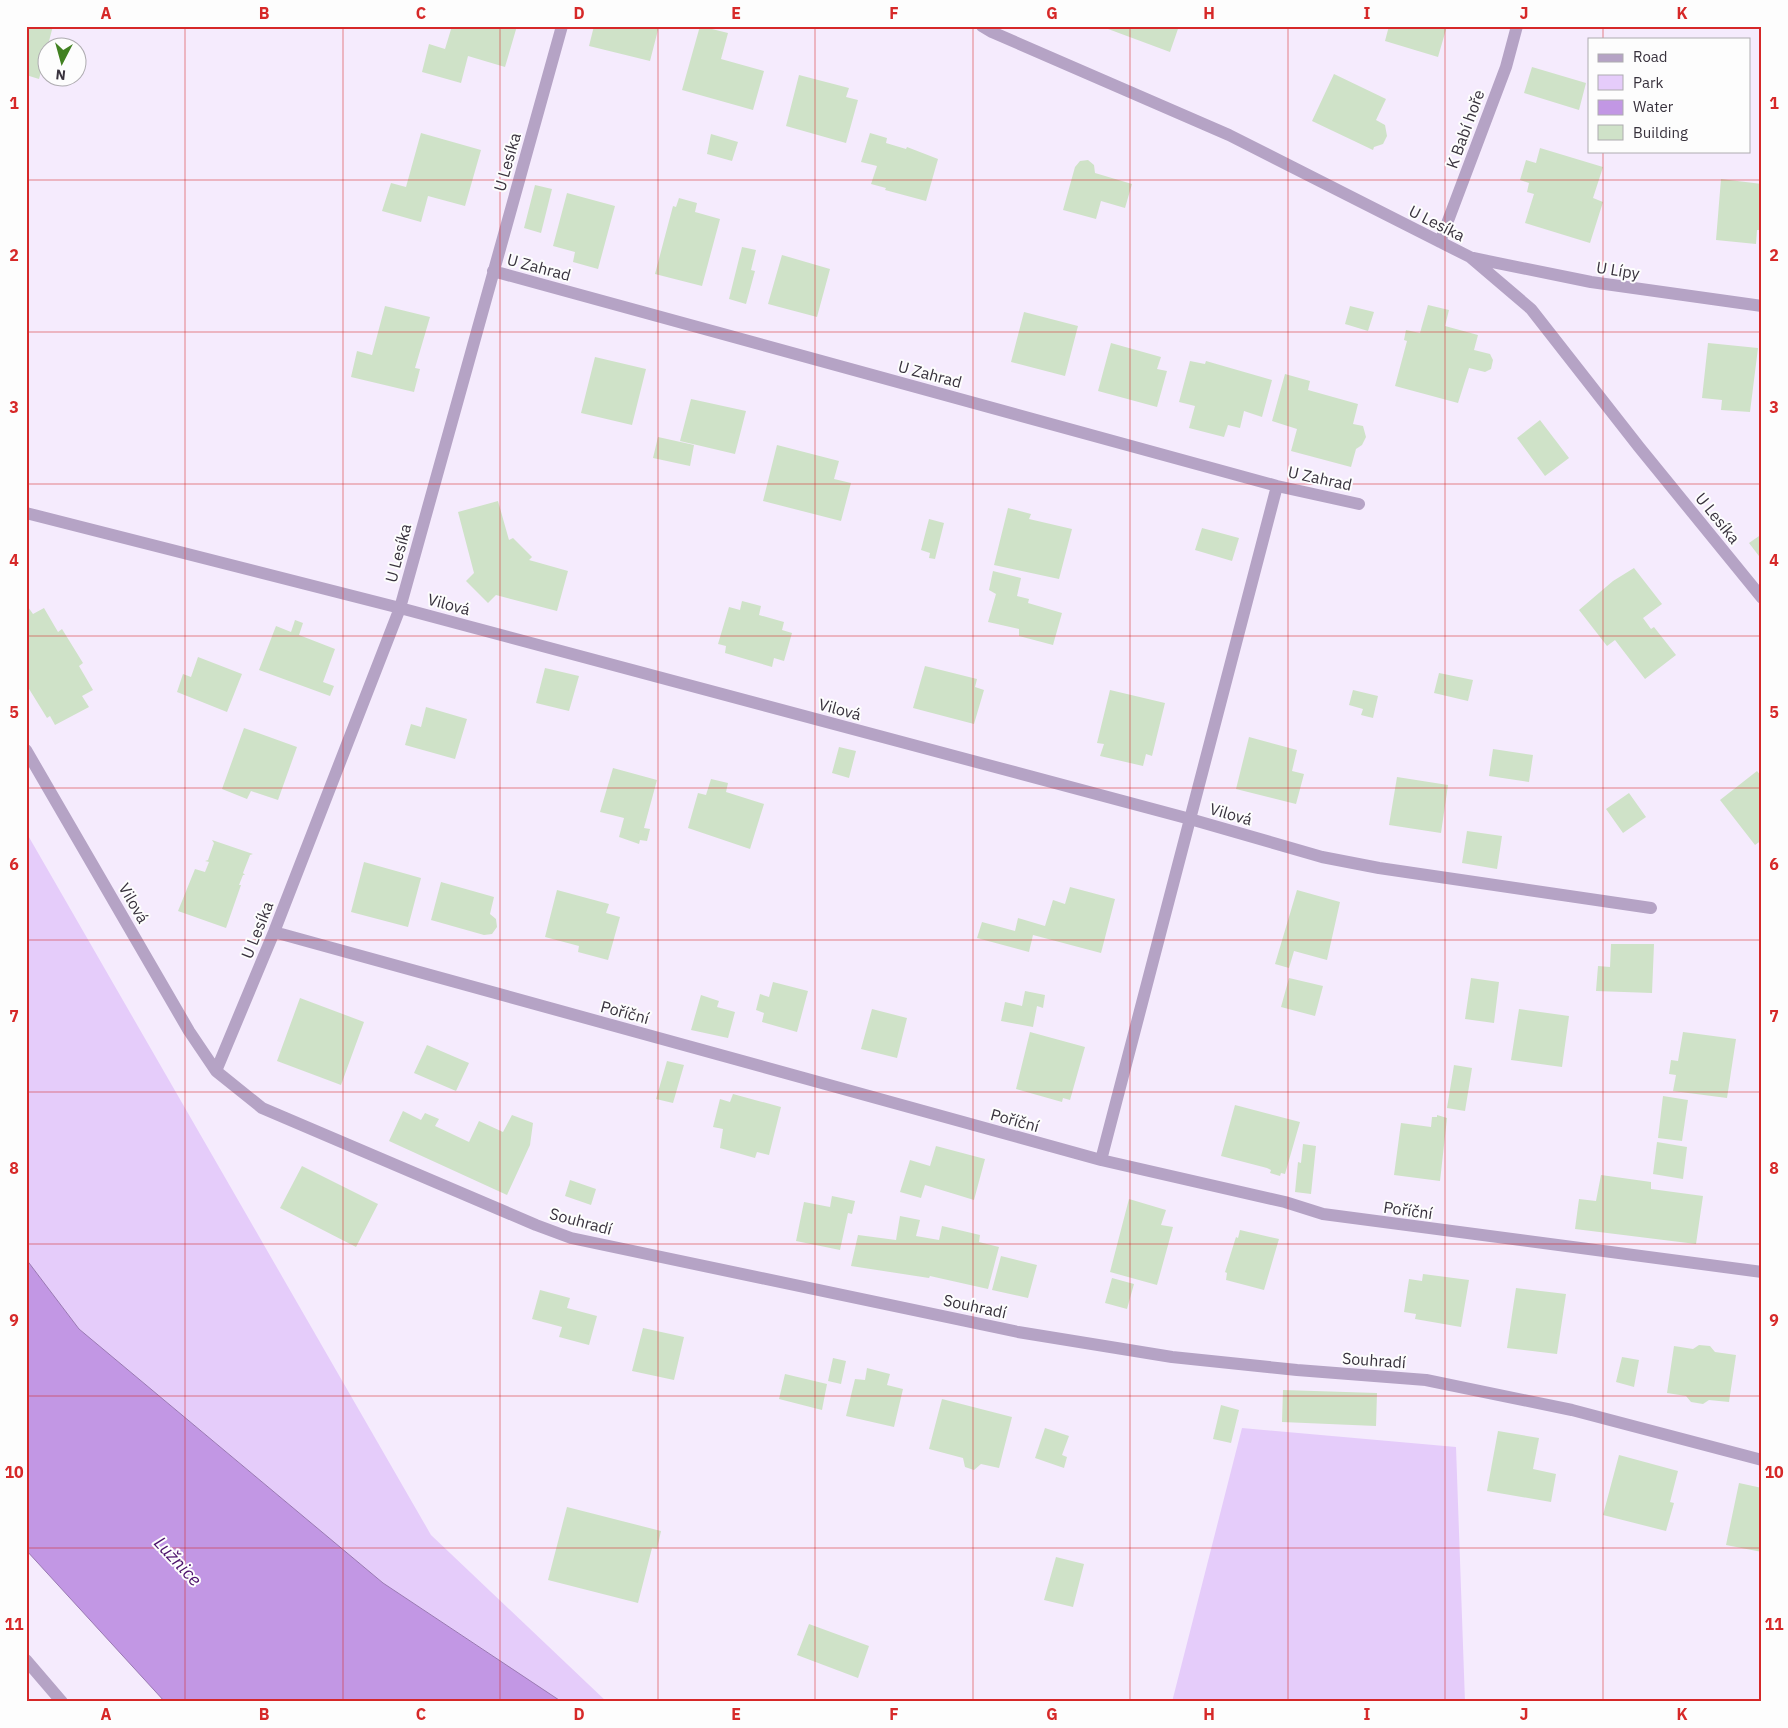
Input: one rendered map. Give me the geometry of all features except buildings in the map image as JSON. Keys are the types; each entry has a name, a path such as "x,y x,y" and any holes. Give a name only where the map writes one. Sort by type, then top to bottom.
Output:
{"street":[{"name":"U Lesíka","path":"216,1071 274,932 400,608 562,26"},
{"name":"U Lesíka","path":"982,26 1229,135 1470,258 1531,309 1639,447 1762,598"},
{"name":"K Babí hoře","path":"1440,242 1506,67 1517,26"},
{"name":"U Lípy","path":"1470,258 1591,282 1762,306"},
{"name":"U Zahrad","path":"493,272 1278,486 1359,504"},
{"path":"1100,1160 1278,486"},
{"name":"Vilová","path":"26,513 400,608 1190,819 1322,857 1379,868 1651,908"},
{"name":"Vilová","path":"26,750 189,1032 216,1071"},
{"name":"Poříční","path":"274,932 1100,1160 1285,1202 1323,1214 1762,1272"},
{"name":"Souhradí","path":"216,1071 262,1108 536,1225 571,1238 1018,1332 1172,1357 1297,1370 1426,1380 1572,1410 1762,1460"},
{"path":"26,1660 62,1702"}],"green space":[{"path":"26,832 431,1535 607,1702 562,1702 383,1583 79,1329 26,1259"},
{"path":"1242,1428 1456,1447 1465,1702 1172,1702"}],"water":[{"name":"Lužnice","path":"26,1259 79,1329 383,1583 562,1702 165,1702 26,1550"}]}
